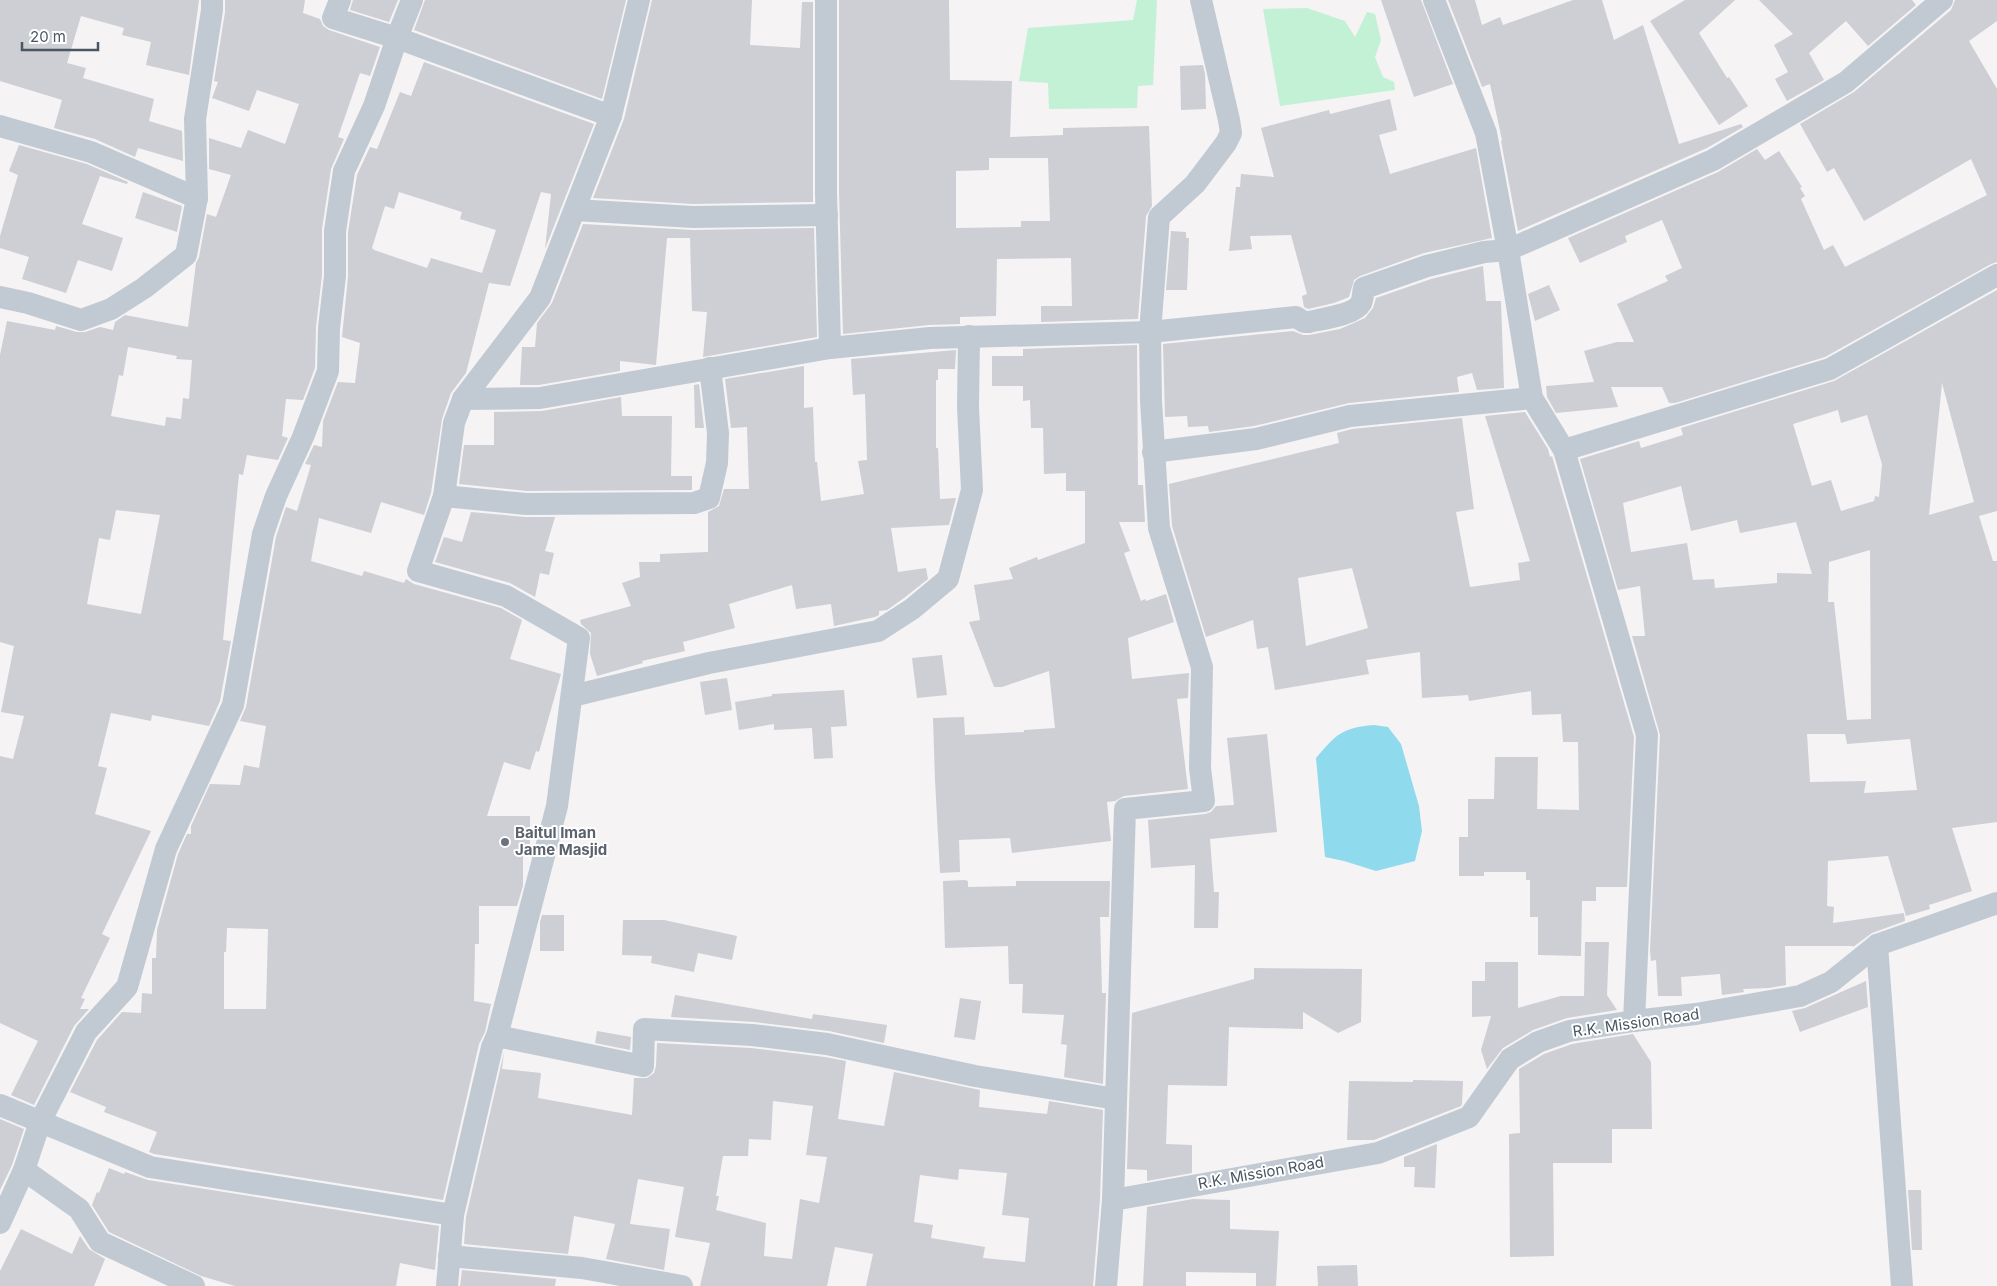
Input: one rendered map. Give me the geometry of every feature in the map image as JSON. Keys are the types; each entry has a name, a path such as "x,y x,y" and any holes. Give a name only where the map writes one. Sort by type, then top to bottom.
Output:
{"street":[{"path":"0,297 28,303 81,320 111,309 144,288 186,255 197,198 195,119 212,0"},
{"path":"340,0 333,18 397,38 611,116"},
{"path":"0,1223 24,1170 40,1122 86,1032 127,987 166,849 232,705 263,534 276,496 303,437 328,371 329,328 335,276 335,231 344,171 374,106 412,0"},
{"path":"447,1286 453,1215 492,1048 497,1036 557,806 579,638 506,596 418,571 444,496 454,423 463,399 540,298 611,116 639,0"},
{"path":"826,0 830,348"},
{"path":"1106,1286 1113,1200 1125,810 1204,801 1200,768 1202,667 1159,528 1154,452 1150,332 1159,217 1196,184 1226,143 1230,134 1229,120 1201,0"},
{"path":"1434,0 1486,133 1508,250 1532,398 1564,450 1647,735 1634,1021"},
{"path":"463,399 540,398 830,348 930,338 1150,332 1296,317 1304,322 1309,322 1347,313 1360,306 1364,288 1427,266 1484,252 1508,250 1713,160 1846,82 1942,0"},
{"path":"0,126 92,152 197,198"},
{"path":"575,210 693,218 827,215"},
{"path":"1564,450 1830,368 1997,275"},
{"path":"572,696 709,663 878,631 912,609 948,579 972,490 968,407 969,336"},
{"path":"444,496 526,504 694,503 709,498 717,463 718,433 710,368"},
{"path":"1154,452 1256,439 1350,416 1532,398"},
{"name":"R.K. Mission Road","path":"1113,1200 1378,1152 1469,1117 1510,1059 1538,1042 1569,1032 1634,1021 1696,1014 1800,996 1830,982 1877,944 1997,903"},
{"path":"1877,944 1902,1286"},
{"path":"497,1036 642,1066 644,1029 752,1035 827,1044 975,1076 1116,1099"},
{"path":"0,1106 150,1167 453,1215"},
{"path":"24,1170 79,1209 100,1242 194,1286"},
{"path":"450,1256 582,1268 682,1286"}],"green space":[{"path":"1137,0 1157,0 1153,85 1138,86 1137,108 1049,109 1048,83 1019,81 1028,28 1133,20"},
{"path":"1307,8 1345,21 1355,37 1367,12 1375,14 1381,40 1375,57 1383,77 1394,82 1395,90 1280,106 1263,9"}],"water":[{"path":"1374,725 1388,727 1401,744 1419,806 1422,831 1415,861 1376,871 1325,857 1316,758 1329,743 1347,730"}],"building":[{"path":"0,0 199,0 189,75 146,65 151,42 122,35 124,28 81,16 67,63 86,68 83,78 154,99 149,121 182,131 183,161 138,148 135,157 95,139 54,128 62,100 0,81"},
{"path":"225,0 305,0 303,13 320,19 323,26 329,30 380,47 370,76 360,73 338,137 344,139 331,169 322,229 322,275 316,327 315,368 303,400 286,399 282,436 288,438 278,460 247,455 243,475 239,474 223,640 231,641 220,701 209,726 152,715 151,721 111,713 98,766 107,768 95,814 151,831 102,934 110,938 81,998 85,999 80,1009 89,1009 74,1026 34,1105 11,1095 38,1041 0,1023 0,756 13,759 24,716 1,712 14,646 0,642 0,355 7,321 55,330 56,326 77,332 85,332 100,327 113,330 115,322 125,315 188,327 196,263 199,257 207,214 216,217 231,175 209,169 209,138 241,148 248,130 285,144 299,104 257,90 249,111 212,98 218,82 214,81 225,12","holes":["128,347 177,356 176,359 192,360 189,399 183,398 181,419 166,417 165,426 111,416 119,375 123,376","116,510 160,515 141,614 87,604 99,538 110,540"]},
{"path":"353,0 398,0 389,22 350,10"},
{"path":"425,0 626,0 602,99 414,30"},
{"path":"652,0 752,0 750,45 800,48 802,2 813,2 813,202 693,204 593,198 624,119"},
{"path":"839,0 949,0 950,80 1012,81 1010,137 1063,135 1063,128 1149,126 1152,206 1146,216 1138,319 1041,322 1041,306 1072,306 1071,258 997,259 996,316 960,317 960,324 929,325 843,334 839,192","holes":["989,158 1048,158 1050,221 1021,221 1021,227 956,228 956,171 989,170"]},
{"path":"1381,0 1421,0 1453,84 1414,97"},
{"path":"1448,0 1475,0 1482,25 1500,17 1503,25 1573,0 1602,0 1614,40 1643,25 1679,144 1741,124 1743,127 1707,148 1518,231 1490,84 1482,87"},
{"path":"1685,0 1735,0 1699,33 1727,78 1729,77 1748,106 1719,125 1650,21"},
{"path":"1759,0 1912,0 1916,5 1868,46 1846,21 1809,53 1824,80 1787,101 1775,79 1788,72 1774,45 1793,34"},
{"path":"1955,0 1997,0 1997,21 1969,41 1997,89 1997,262 1825,357 1675,403 1669,403 1662,387 1611,387 1618,407 1556,413 1547,397 1546,386 1594,382 1584,351 1617,342 1634,342 1617,304 1668,281 1665,276 1682,268 1662,220 1625,236 1627,242 1580,263 1568,238 1718,172 1757,149 1765,160 1779,151 1802,187 1800,188 1805,196 1801,199 1824,250 1833,245 1845,267 1987,195 1971,159 1864,221 1834,168 1827,172 1800,124 1854,92 1951,10"},
{"path":"424,62 594,124 545,249 551,194 541,192 510,286 489,283 466,373 451,393 442,419 431,493 424,515 381,502 371,533 319,518 311,561 362,576 364,571 404,583 406,579 414,584 501,608 522,620 510,659 561,674 539,752 536,751 530,770 504,762 487,816 530,816 530,855 523,855 523,886 517,906 479,906 479,944 475,944 474,1001 491,1004 485,1032 479,1044 443,1200 154,1154 149,1152 157,1132 104,1112 106,1107 70,1092 97,1040 122,1012 141,1013 142,993 152,994 152,958 156,958 157,930 178,854 187,834 191,834 191,826 210,784 240,785 244,765 259,768 266,726 240,721 246,707 276,537 286,507 297,511 311,465 305,464 314,445 322,447 323,421 338,382 355,383 360,343 342,337 348,277 348,232 357,175 370,147 377,149 400,92 411,96","holes":["399,192 462,212 460,219 496,230 482,273 431,258 427,268 374,250 372,248 385,206 394,209","227,928 268,929 266,1009 224,1009 224,952 226,952"]},
{"path":"1203,65 1206,109 1181,110 1180,66"},
{"path":"1390,99 1397,130 1379,135 1390,174 1476,148 1492,238 1424,253 1360,276 1354,280 1349,297 1334,303 1308,309 1304,307 1302,296 1307,294 1291,235 1250,236 1252,249 1229,251 1236,187 1240,187 1241,174 1274,177 1261,128 1329,110 1330,114"},
{"path":"19,145 87,164 128,182 127,184 100,176 82,224 123,238 112,271 78,260 66,293 22,279 29,257 0,248 0,236 18,175 9,171"},
{"path":"143,192 182,206 177,232 135,218"},
{"path":"583,224 693,230 814,228 817,337 703,357 707,312 692,311 690,238 667,238 656,365 620,361 620,371 539,385 520,385 522,347 535,347 537,323 552,303"},
{"path":"1171,231 1186,232 1186,238 1189,238 1187,290 1166,290"},
{"path":"1483,266 1486,301 1501,301 1504,388 1477,390 1472,373 1457,377 1459,392 1349,403 1254,426 1209,432 1208,426 1188,427 1187,416 1165,417 1163,344 1293,331 1309,335 1340,329 1365,318 1373,308 1376,298 1431,279"},
{"path":"1549,285 1560,310 1535,321 1528,294"},
{"path":"1997,290 1997,511 1979,516 1993,561 1997,561 1997,822 1952,828 1972,891 1929,905 1930,909 1906,916 1888,856 1828,861 1827,906 1834,907 1833,923 1904,913 1905,921 1872,933 1853,947 1785,946 1786,985 1743,989 1744,992 1722,995 1720,974 1681,977 1682,996 1658,996 1656,960 1651,961 1650,950 1660,735 1632,636 1645,636 1640,586 1618,590 1580,459 1639,441 1641,448 1683,435 1681,428 1834,381","holes":["1942,383 1974,502 1929,515","1838,410 1841,423 1867,415 1882,464 1879,497 1875,496 1874,501 1841,511 1831,480 1812,486 1793,424","1681,486 1691,531 1737,520 1740,533 1796,522 1812,574 1777,573 1777,583 1715,588 1714,579 1693,580 1687,543 1631,552 1623,503","1870,550 1871,719 1847,720 1834,602 1828,602 1829,562","1807,734 1845,734 1847,744 1910,739 1917,790 1864,793 1866,781 1810,782"]},
{"path":"1137,345 1138,485 1143,485 1145,522 1119,522 1130,551 1124,553 1141,601 1166,594 1174,622 1128,638 1132,679 1189,673 1188,698 1177,699 1188,789 1124,796 1115,801 1107,802 1111,841 1012,853 1010,838 959,840 960,872 940,873 933,718 964,717 965,735 1024,732 1024,730 1055,728 1049,671 1002,687 994,687 969,622 980,620 974,585 1013,579 1009,568 1037,557 1038,560 1085,543 1085,491 1066,491 1066,473 1044,474 1043,428 1031,428 1030,400 1023,401 1023,386 992,386 992,356 1023,356 1023,349"},
{"path":"956,350 955,369 938,369 938,380 936,380 936,448 938,448 940,499 956,498 949,525 891,528 898,572 926,568 928,579 887,610 879,611 879,615 875,617 834,626 831,604 796,609 792,585 729,604 735,628 683,642 685,651 642,661 643,663 597,676 590,654 591,633 581,624 580,620 631,606 622,583 640,577 639,562 660,562 660,554 708,552 708,512 719,506 724,489 749,489 747,427 731,428 725,379 804,366 804,408 813,407 815,462 817,462 821,501 864,494 858,461 867,460 865,394 853,395 851,359"},
{"path":"699,384 704,428 695,428 694,385"},
{"path":"621,397 622,416 672,416 671,476 692,476 692,490 527,491 459,484 464,445 494,445 494,412 542,411"},
{"path":"1525,412 1548,449 1550,457 1552,456 1634,737 1627,887 1596,887 1596,901 1582,901 1581,956 1538,955 1538,917 1530,917 1530,880 1526,880 1526,872 1484,872 1484,876 1459,876 1459,837 1468,837 1468,799 1494,799 1495,757 1538,757 1537,809 1579,810 1578,742 1563,742 1561,714 1532,715 1531,691 1469,701 1468,695 1422,698 1420,652 1366,660 1369,674 1275,690 1268,647 1257,649 1253,620 1206,637 1172,526 1169,484 1339,443 1337,433 1352,429 1462,418 1474,509 1456,512 1470,587 1520,580 1518,563 1530,561 1485,416","holes":["1352,568 1368,628 1306,646 1298,578"]},
{"path":"471,512 525,517 555,517 545,551 554,553 549,575 540,573 535,597 510,583 435,562 444,537 462,542"},
{"path":"942,655 947,695 917,698 912,658"},
{"path":"727,678 732,710 705,715 700,682"},
{"path":"844,690 847,726 831,727 833,758 814,759 812,728 774,730 774,724 739,730 735,702 772,696 772,694"},
{"path":"1267,734 1277,832 1210,839 1214,892 1219,892 1218,928 1194,928 1195,865 1151,868 1148,820 1205,814 1211,812 1216,806 1234,805 1227,738"},
{"path":"943,881 968,881 968,887 1016,886 1016,881 1110,881 1109,917 1100,917 1102,993 1106,993 1103,1084 1064,1077 1067,1045 1061,1044 1064,1015 1022,1013 1023,984 1009,984 1008,946 945,948"},
{"path":"542,915 564,915 564,951 540,951 540,922"},
{"path":"623,920 664,920 737,936 732,960 698,953 694,972 651,963 652,956 622,955"},
{"path":"1585,942 1609,942 1607,995 1617,1010 1567,1018 1533,1030 1503,1048 1487,1069 1481,1050 1491,1016 1472,1017 1472,981 1485,981 1485,962 1518,962 1518,1008 1561,996 1584,996"},
{"path":"1254,968 1362,969 1361,1022 1338,1033 1303,1012 1303,1029 1229,1027 1227,1086 1168,1085 1166,1144 1192,1145 1192,1173 1147,1181 1147,1170 1127,1169 1132,1013 1254,979"},
{"path":"1866,981 1868,1007 1800,1032 1792,1011 1805,1008"},
{"path":"675,995 812,1019 813,1014 887,1025 884,1043 829,1031 754,1022 671,1017"},
{"path":"960,998 981,1001 975,1040 954,1037"},
{"path":"597,1031 631,1037 630,1050 595,1043"},
{"path":"1633,1034 1651,1062 1652,1129 1612,1129 1612,1163 1553,1163 1554,1256 1510,1257 1509,1134 1520,1133 1519,1069 1544,1054 1572,1044"},
{"path":"657,1043 751,1048 846,1061 838,1119 884,1126 894,1072 980,1090 979,1107 1047,1114 1049,1101 1103,1110 1100,1199 1093,1286 866,1286 873,1254 835,1247 827,1286 700,1286 710,1243 675,1237 684,1187 638,1179 630,1224 670,1229 664,1270 606,1259 615,1224 574,1216 568,1254 464,1244 466,1217 504,1052 502,1069 541,1073 538,1098 632,1115 634,1078 647,1078 654,1073","holes":["773,1101 813,1106 806,1155 827,1157 819,1203 800,1199 792,1259 764,1256 766,1223 716,1210 719,1196 716,1196 723,1156 748,1156 749,1139 771,1140","959,1169 1007,1173 1002,1215 1029,1218 1025,1262 983,1258 985,1247 931,1238 933,1225 914,1222 920,1175 958,1180"]},
{"path":"1413,1080 1463,1081 1461,1106 1374,1140 1347,1140 1349,1081 1413,1082"},
{"path":"0,1119 24,1129 12,1165 0,1190"},
{"path":"1437,1144 1435,1188 1414,1187 1415,1167 1404,1167 1404,1157"},
{"path":"109,1168 148,1180 439,1226 435,1270 400,1263 396,1286 235,1286 201,1276 109,1232 92,1205"},
{"path":"1908,1190 1921,1190 1922,1250 1912,1250"},
{"path":"1193,1199 1230,1200 1230,1229 1279,1231 1276,1286 1256,1286 1256,1273 1186,1272 1186,1286 1143,1286 1147,1207"},
{"path":"21,1229 72,1254 80,1236 89,1249 105,1259 94,1286 0,1286 0,1271"},
{"path":"1357,1265 1358,1286 1318,1286 1317,1266"},
{"path":"462,1270 556,1279 555,1286 460,1286"}],"place":[{"name":"Baitul Iman Jame Masjid","path":"505,842"}]}
